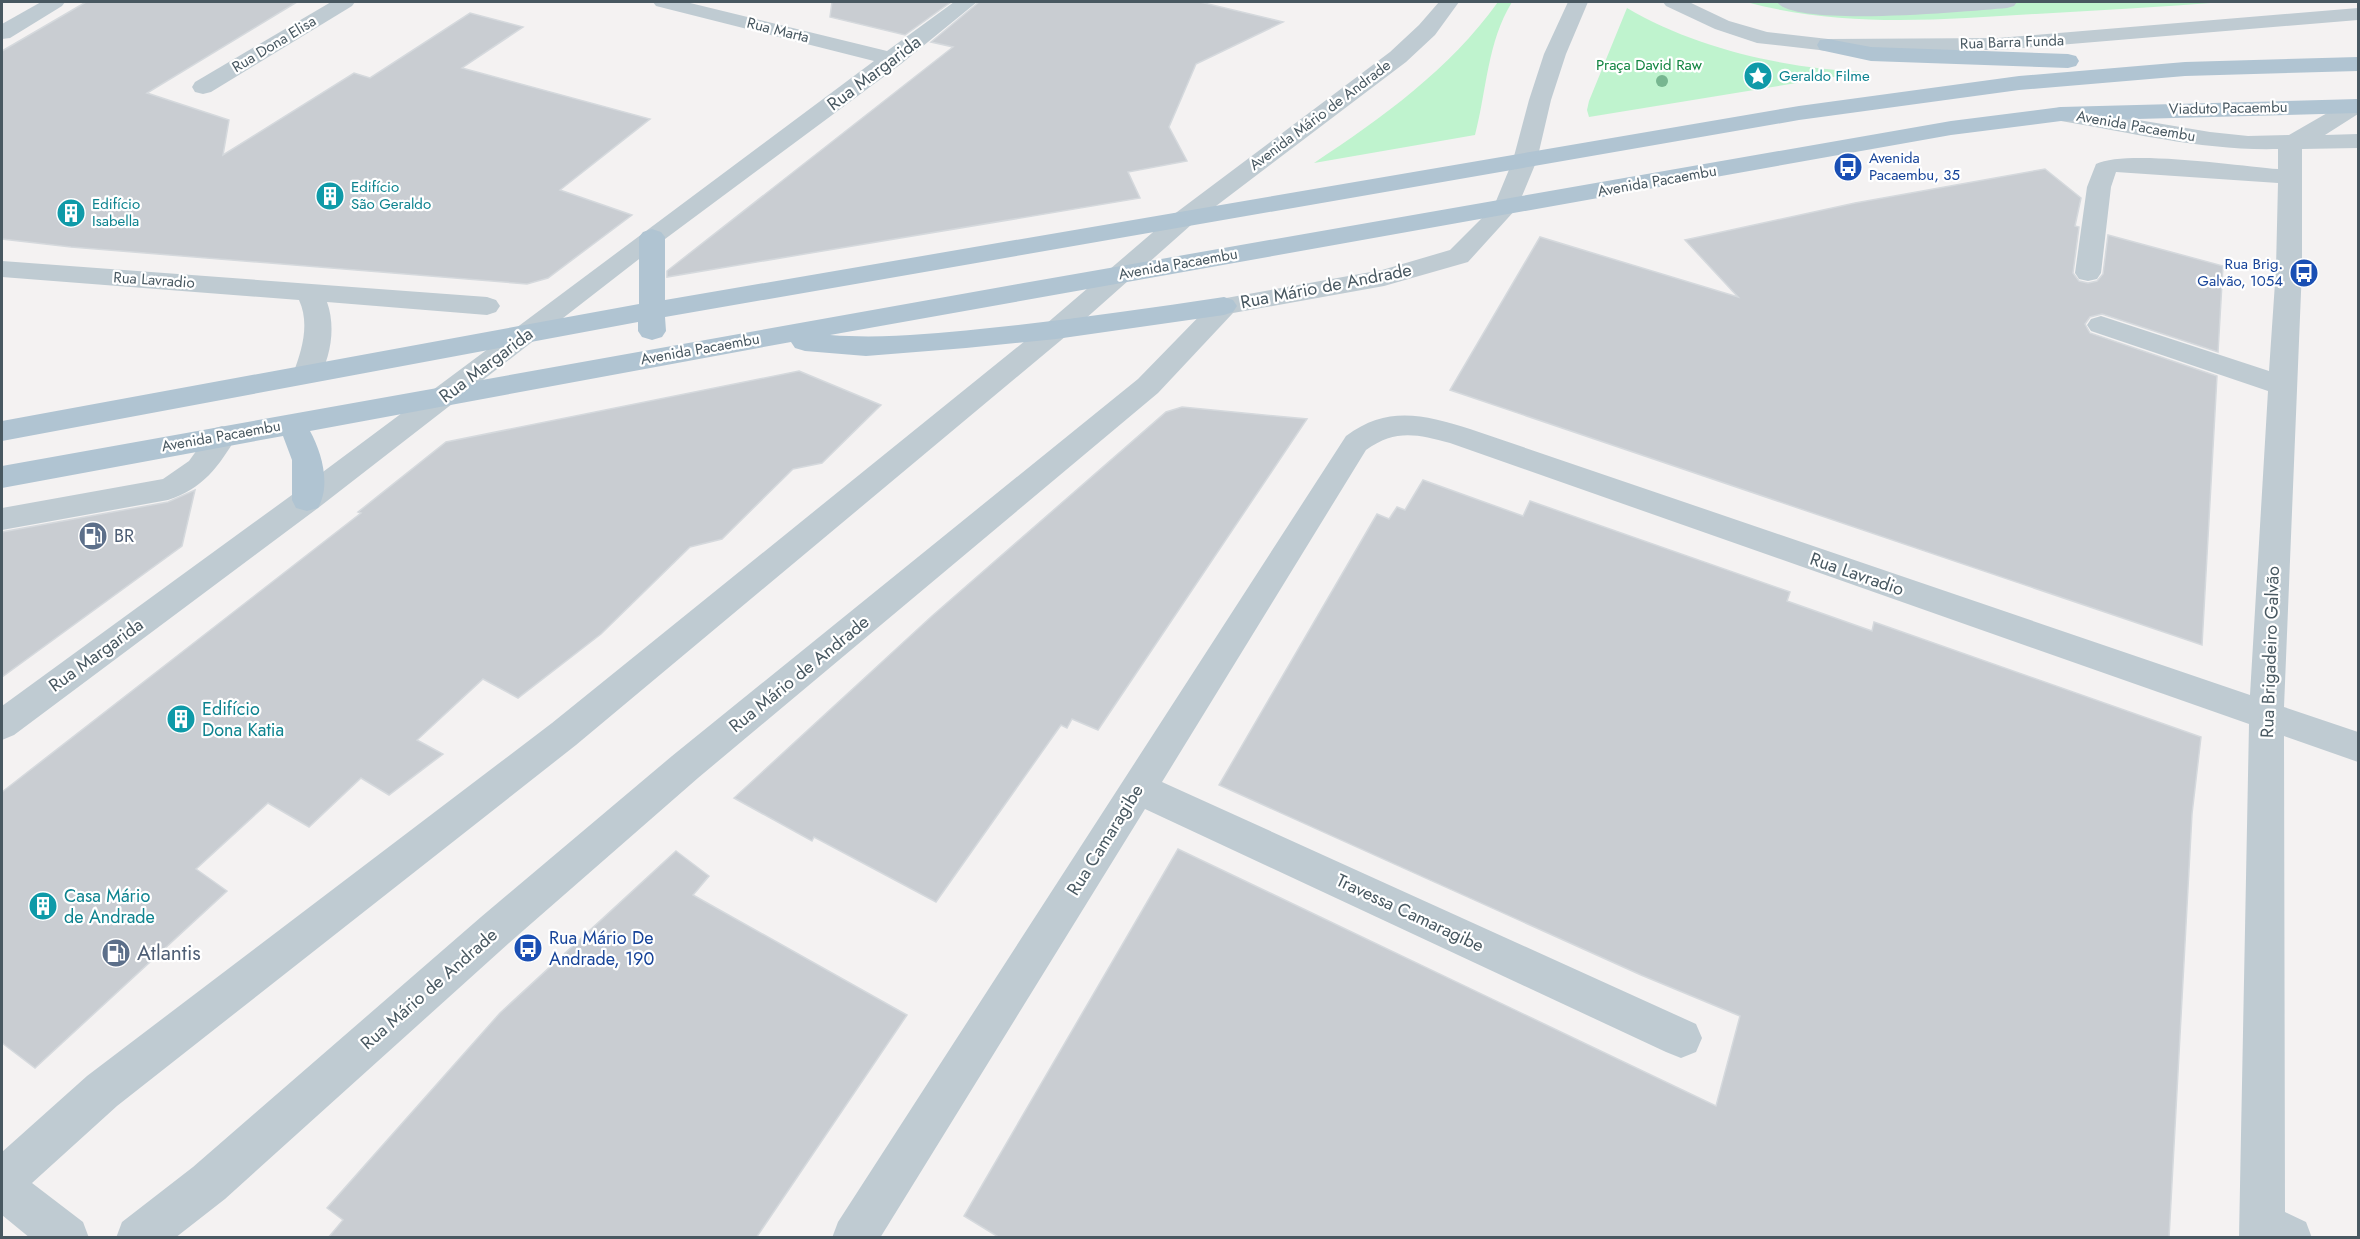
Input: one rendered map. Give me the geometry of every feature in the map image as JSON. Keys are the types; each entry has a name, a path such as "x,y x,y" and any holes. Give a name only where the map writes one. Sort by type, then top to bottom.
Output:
{"main road":[{"path":"1828,45 1872,54 2066,61 2154,61 2185,69"},
{"path":"2,431 531,332 1076,236 1915,95 2019,83 2185,69 2358,64"},
{"name":"Viaduto Pacaembu","path":"2061,114 2357,106"},
{"name":"Avenida Pacaembu","path":"2,477 448,394 1951,128 2061,114"},
{"path":"652,237 650,311 653,358"},
{"path":"759,339 866,347 1056,330 1224,306"},
{"path":"290,424 301,440 307,460 309,473 307,500"}],"street":[{"path":"2,33 55,2"},
{"name":"Rua Dona Elisa","path":"203,87 345,2"},
{"name":"Rua Marta","path":"663,2 893,60"},
{"name":"Rua Margarida","path":"2,725 307,500 531,332 652,237 968,2"},
{"name":"Avenida Mário de Andrade","path":"1118,275 1182,220 1398,57 1426,30 1449,2"},
{"path":"1525,160 1540,100 1555,54 1578,2"},
{"name":"Rua Barra Funda","path":"1673,2 1722,25 1765,38 1828,45 1998,44 2358,14"},
{"path":"1787,2 1821,9 2007,2"},
{"path":"2290,143 2357,106"},
{"name":"Avenida Pacaembu","path":"2061,114 2210,139 2248,143 2358,141"},
{"name":"Rua Brigadeiro Galvão","path":"2272,1233 2267,673 2289,268 2290,143"},
{"name":"Rua Mário de Andrade","path":"138,1238 209,1183 495,930 686,767 1148,386 1224,306 1384,278 1459,256 1505,208 1525,160"},
{"path":"2088,273 2098,187 2104,169 2112,165 2156,166 2290,177"},
{"name":"Rua Lavradio","path":"2,269 487,306"},
{"path":"2,1181 102,1091 564,734 1056,330 1118,275"},
{"path":"307,292 315,302 318,319 316,349 307,375"},
{"path":"2101,325 2283,386"},
{"name":"Rua Lavradio","path":"1356,443 1376,429 1399,424 1422,425 1460,436 2358,747"},
{"path":"2,519 182,485 192,478 209,458 222,436"},
{"name":"Rua Camaragibe","path":"854,1238 1356,443"},
{"name":"Travessa Camaragibe","path":"1138,788 1681,1038"},
{"path":"2,1188 68,1238"}],"green space":[{"path":"1498,2 1512,2 1492,50 1475,135 1314,163 1414,91 1479,27"},
{"path":"1746,2 2224,2 1926,20 1890,20 1818,16"},
{"name":"Praça David Raw","path":"1627,8 1682,35 1742,54 1803,66 1864,72 1589,117 1587,110 1589,101"}],"building":[{"path":"86,2 297,2 147,93 229,120 223,155 354,73 370,78 470,13 523,27 462,68 650,119 560,190 632,215 548,278 527,284 71,247 2,239 2,51"},
{"path":"832,2 951,2 905,35 830,17"},
{"path":"979,2 1200,2 1283,22 1196,64 1169,127 1187,161 1128,172 1140,198 667,277 667,271 953,47 931,42"},
{"path":"2045,169 2081,198 2075,226 2079,227 2073,273 2079,281 2088,283 2097,281 2103,274 2108,235 2223,266 2218,352 2102,314 2090,317 2085,324 2090,333 2217,376 2202,645 1450,390 1540,237 1738,297 1685,240 1855,203"},
{"path":"799,371 881,405 822,463 793,469 722,539 690,547 601,634 518,698 483,679 417,740 443,754 389,795 361,778 309,827 268,803 196,869 227,891 35,1068 2,1043 2,792 361,513 358,512 446,442"},
{"path":"1182,407 1307,419 1098,730 1072,719 1067,728 1061,725 936,902 814,837 812,841 734,798 932,616 1166,412"},
{"path":"1423,480 1523,516 1530,501 1790,592 1787,601 1872,631 1874,622 2201,737 2192,814 2169,1238 1000,1238 964,1216 1178,849 1716,1106 1740,1016 1641,975 1219,785 1377,514 1389,519 1397,507 1405,510"},
{"name":"BR","path":"195,490 182,546 2,677 2,532 168,502"},
{"path":"676,851 709,876 693,895 907,1015 756,1238 328,1238 343,1220 327,1208 500,1013"}],"place":[{"name":"Geraldo Filme","path":"1758,76"},
{"name":"Avenida Pacaembu, 35","path":"1848,167"},
{"name":"Edifício São Geraldo","path":"330,196"},
{"name":"Edifício Isabella","path":"71,213"},
{"name":"Rua Brig. Galvão, 1054","path":"2304,273"},
{"name":"BR","path":"93,536"},
{"name":"Edifício Dona Katia","path":"181,719"},
{"name":"Casa Mário de Andrade","path":"43,906"},
{"name":"Rua Mário De Andrade, 190","path":"528,948"},
{"name":"Atlantis","path":"116,953"}]}
